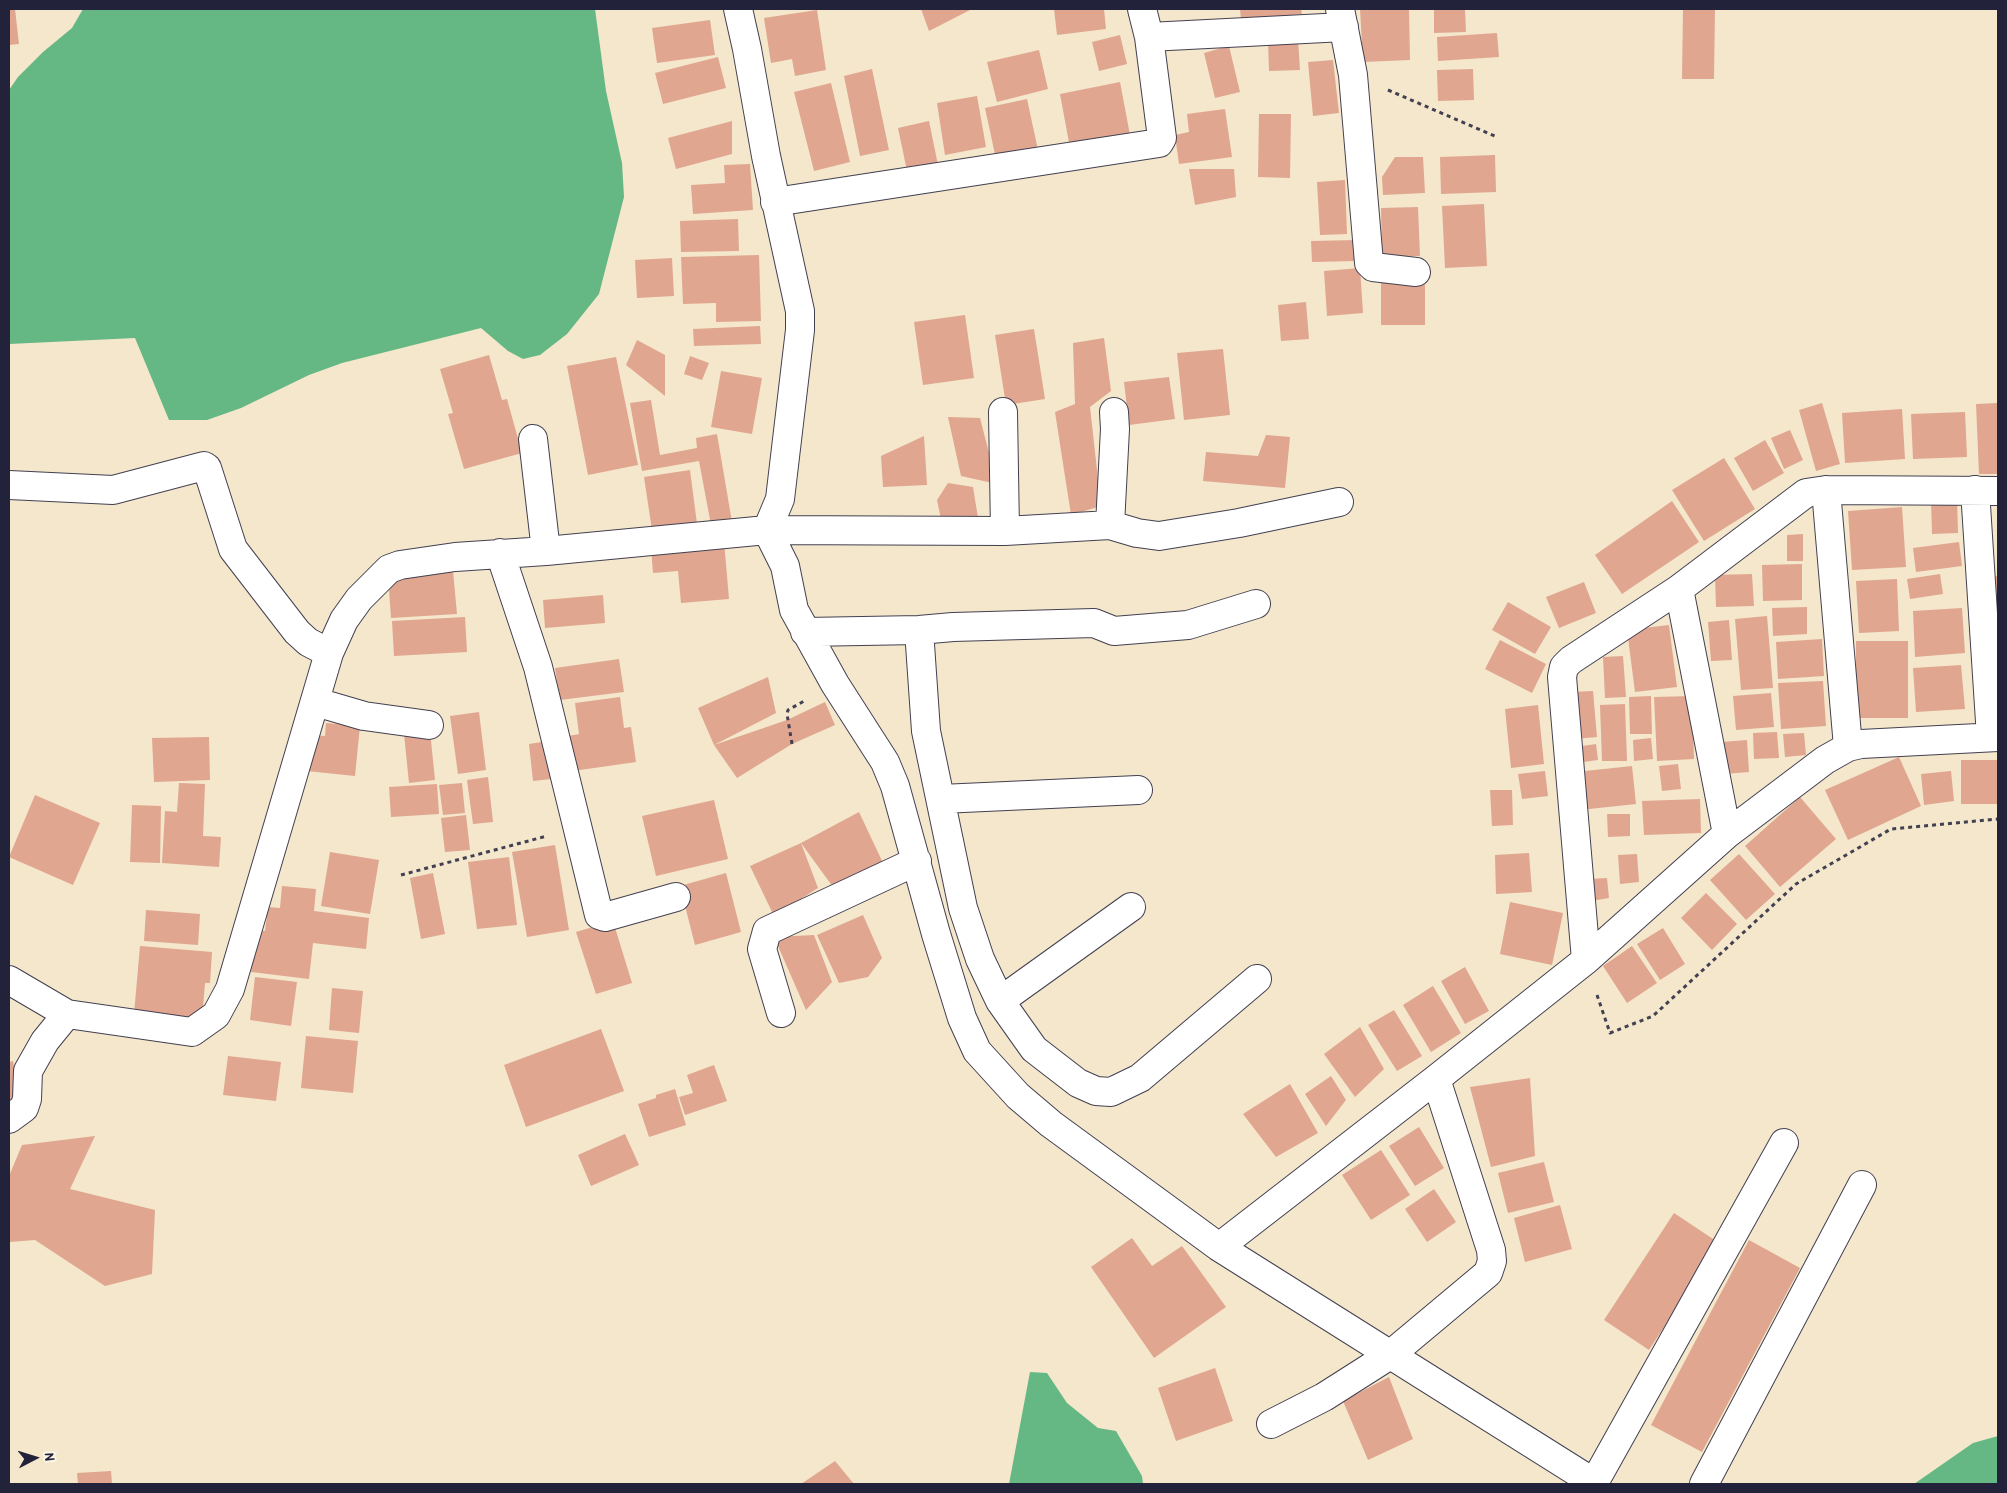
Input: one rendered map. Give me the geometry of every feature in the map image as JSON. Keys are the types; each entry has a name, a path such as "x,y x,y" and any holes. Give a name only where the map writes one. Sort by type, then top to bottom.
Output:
{"street":[{"path":"738,9 775,202 800,311 800,330 780,499 767,530"},
{"path":"775,202 1159,144 1162,138 1149,37 1142,9"},
{"path":"1149,37 1342,18 1353,75 1369,263 1373,267 1416,272"},
{"path":"1003,412 1005,531"},
{"path":"1110,525 1115,429 1114,412"},
{"path":"533,439 546,551"},
{"path":"9,485 113,490 204,466 207,468 233,549 297,632 308,642 329,653"},
{"path":"1826,490 1848,747"},
{"path":"1219,1247 1586,960 1728,834 1825,760 1848,747 1861,744 1994,737 1986,491 1826,490 1811,492 1802,496 1679,589 1571,660 1564,667 1562,677 1586,960"},
{"path":"9,980 67,1014 192,1032 216,1015 230,989 329,653 344,620 359,600 389,569 455,557 546,551 767,530 1005,531 1110,525 1137,533 1159,536 1239,523 1339,502"},
{"path":"767,530 786,566 789,593 794,610 835,684 885,762 895,786 936,934 962,1018 977,1051 1018,1096 1051,1124 1219,1247 1595,1484 1784,1143"},
{"path":"500,553 538,667 599,915 602,917 676,897"},
{"path":"1679,589 1728,834"},
{"path":"806,632 919,630 1094,622 1114,631 1188,625 1256,604"},
{"path":"919,630 926,731 963,908 980,959 1000,1001 1034,1049 1078,1083 1096,1091 1111,1092 1140,1078 1257,979"},
{"path":"316,702 364,716 429,725"},
{"path":"941,800 1138,790"},
{"path":"781,1013 762,949 767,931 917,861"},
{"path":"1000,1001 1131,907"},
{"path":"9,1119 24,1108 27,1099 28,1071 45,1042 67,1014"},
{"path":"1271,1424 1324,1397 1390,1355 1488,1273 1492,1261 1491,1250 1436,1079"},
{"path":"1704,1484 1862,1186"}],"path":[{"path":"1353,75 1497,137"},
{"path":"792,744 786,720 788,710 835,684"},
{"path":"1610,1034 1653,1016 1796,884 1891,829 1998,819"},
{"path":"401,875 579,828"}],"green space":[{"path":"83,9 595,9 606,91 622,163 624,197 599,294 567,334 540,355 523,359 508,351 481,328 342,363 309,375 241,408 207,420 169,420 135,338 9,344 9,90 18,77 43,52 72,28"},
{"path":"1030,1372 1047,1373 1067,1403 1098,1428 1116,1431 1142,1476 1143,1484 1009,1484"},
{"path":"1998,1436 1998,1484 1914,1484 1973,1443"}],"building":[{"path":"9,9 15,9 19,44 9,45"},
{"path":"921,9 972,9 929,31"},
{"path":"1054,9 1104,9 1106,29 1057,35"},
{"path":"1240,9 1301,9 1302,14 1241,20"},
{"path":"1360,9 1409,9 1410,60 1363,62"},
{"path":"1434,9 1465,9 1466,32 1434,33"},
{"path":"1683,9 1715,9 1714,79 1682,79"},
{"path":"817,10 826,70 795,76 792,59 771,63 764,18"},
{"path":"710,20 715,55 657,63 652,28"},
{"path":"1497,33 1499,57 1438,61 1437,37"},
{"path":"1120,35 1127,64 1099,71 1092,42"},
{"path":"1298,40 1300,70 1269,71 1268,42"},
{"path":"1229,46 1240,92 1215,98 1204,53"},
{"path":"1039,50 1048,89 997,102 987,62"},
{"path":"718,57 726,88 663,104 655,73"},
{"path":"1333,60 1339,113 1313,116 1308,62"},
{"path":"872,69 889,150 860,156 844,76"},
{"path":"1473,69 1474,100 1438,101 1437,70"},
{"path":"1120,82 1130,135 1070,148 1060,94"},
{"path":"831,83 850,162 814,171 794,92"},
{"path":"977,96 986,147 945,155 937,103"},
{"path":"1027,99 1038,150 996,159 985,108"},
{"path":"1225,109 1232,157 1179,164 1175,135 1189,132 1187,114"},
{"path":"1259,114 1291,114 1290,178 1258,177"},
{"path":"732,121 732,154 676,169 668,138"},
{"path":"929,121 938,165 907,171 898,128"},
{"path":"1495,155 1496,192 1441,194 1440,157"},
{"path":"1395,157 1423,157 1425,193 1383,195 1382,177"},
{"path":"750,164 753,210 693,214 691,185 725,183 724,165"},
{"path":"1189,169 1234,169 1236,197 1195,205"},
{"path":"1345,180 1347,234 1320,235 1317,182"},
{"path":"1484,204 1487,266 1445,268 1442,206"},
{"path":"1418,207 1420,256 1382,257 1381,208"},
{"path":"738,219 739,251 681,252 680,221"},
{"path":"1357,240 1357,261 1312,262 1311,241"},
{"path":"759,255 761,321 716,322 716,303 683,304 681,257"},
{"path":"672,258 674,296 637,298 635,260"},
{"path":"1360,268 1363,313 1327,316 1324,271"},
{"path":"1381,279 1425,279 1425,325 1381,325"},
{"path":"1306,302 1309,339 1281,341 1278,305"},
{"path":"965,315 974,378 923,385 914,322"},
{"path":"760,326 761,344 694,346 693,329"},
{"path":"1034,329 1045,399 1006,405 995,335"},
{"path":"1104,338 1111,391 1090,407 1101,506 1071,515 1055,412 1075,404 1073,343"},
{"path":"637,340 665,355 665,396 626,365"},
{"path":"1223,349 1230,415 1184,420 1177,353"},
{"path":"489,355 502,400 507,399 522,453 464,469 448,414 453,413 440,369"},
{"path":"690,356 709,363 702,380 684,374"},
{"path":"616,357 638,465 588,475 567,366"},
{"path":"721,371 762,378 752,434 711,427"},
{"path":"1169,377 1175,419 1129,425 1124,382"},
{"path":"651,400 660,455 697,448 696,438 717,434 732,522 711,525 699,461 642,471 630,403"},
{"path":"1822,403 1840,464 1816,471 1799,410"},
{"path":"1998,403 1998,474 1979,474 1976,404"},
{"path":"1902,409 1905,459 1845,463 1842,413"},
{"path":"1965,412 1967,457 1913,459 1911,414"},
{"path":"948,417 980,418 997,484 961,476"},
{"path":"1790,430 1803,460 1784,469 1771,438"},
{"path":"1266,435 1290,437 1285,488 1203,481 1206,452 1258,456"},
{"path":"924,436 927,485 883,487 881,456"},
{"path":"1765,440 1784,473 1753,491 1734,458"},
{"path":"1724,458 1755,509 1704,541 1672,490"},
{"path":"690,470 697,524 652,530 644,477"},
{"path":"948,483 973,487 978,518 942,524 937,500"},
{"path":"1957,499 1958,533 1932,534 1931,500"},
{"path":"1672,501 1699,542 1622,594 1595,555"},
{"path":"1902,507 1906,567 1852,570 1848,511"},
{"path":"1803,534 1803,561 1787,561 1787,535"},
{"path":"724,541 729,599 681,603 678,571 653,573 651,548"},
{"path":"1959,542 1962,566 1916,572 1913,548"},
{"path":"1802,564 1802,600 1763,601 1762,565"},
{"path":"453,571 457,614 391,618 388,575"},
{"path":"1752,574 1754,606 1716,607 1715,575"},
{"path":"1940,574 1943,594 1910,599 1907,579"},
{"path":"1998,576 1998,605 1989,606 1987,577"},
{"path":"1897,579 1899,631 1859,633 1856,581"},
{"path":"1584,582 1596,613 1559,628 1546,597"},
{"path":"603,595 605,623 545,628 543,600"},
{"path":"1508,602 1551,627 1535,654 1492,630"},
{"path":"1807,607 1807,634 1773,636 1772,608"},
{"path":"1962,608 1965,653 1915,657 1913,611"},
{"path":"1767,616 1773,688 1741,690 1735,619"},
{"path":"465,617 467,652 394,656 392,621"},
{"path":"1729,620 1732,660 1711,661 1708,622"},
{"path":"1669,625 1677,687 1635,692 1627,630"},
{"path":"1822,639 1824,676 1778,679 1776,642"},
{"path":"1500,640 1546,664 1532,693 1485,669"},
{"path":"1856,641 1908,641 1908,718 1856,718"},
{"path":"1623,656 1626,697 1605,698 1603,657"},
{"path":"619,659 624,692 560,700 555,668"},
{"path":"1961,665 1965,709 1916,712 1913,668"},
{"path":"768,677 776,713 714,745 698,708"},
{"path":"1823,681 1826,726 1781,729 1778,683"},
{"path":"1593,691 1597,737 1575,739 1571,692"},
{"path":"1771,693 1774,727 1736,730 1733,696"},
{"path":"1651,696 1652,734 1630,734 1629,697"},
{"path":"1692,696 1694,759 1657,761 1654,697"},
{"path":"620,697 624,728 631,727 636,762 573,771 568,736 579,734 575,703"},
{"path":"825,702 835,725 792,744 737,778 714,745 787,720"},
{"path":"1625,704 1627,761 1602,761 1600,705"},
{"path":"1538,705 1544,764 1511,768 1505,709"},
{"path":"479,712 486,770 458,774 450,716"},
{"path":"326,723 360,726 355,776 307,771 310,735 325,736"},
{"path":"430,731 435,780 409,783 404,734"},
{"path":"1777,732 1779,758 1754,759 1753,733"},
{"path":"1804,733 1806,755 1785,757 1783,734"},
{"path":"209,737 210,780 154,782 152,738"},
{"path":"1651,738 1653,759 1634,761 1633,740"},
{"path":"555,740 560,778 533,781 529,744"},
{"path":"1747,740 1749,772 1724,774 1722,742"},
{"path":"1596,744 1598,760 1576,763 1575,747"},
{"path":"1899,757 1921,806 1848,840 1825,790"},
{"path":"1961,760 1997,760 1997,804 1961,804"},
{"path":"1678,764 1681,789 1662,791 1659,766"},
{"path":"1632,766 1636,804 1580,810 1576,772"},
{"path":"1545,771 1548,796 1522,799 1518,774"},
{"path":"1951,771 1954,801 1924,805 1921,774"},
{"path":"488,777 493,822 473,824 467,780"},
{"path":"179,783 205,784 203,836 221,837 219,867 162,863 165,811 177,812"},
{"path":"462,783 465,813 443,815 439,785"},
{"path":"437,784 439,814 391,817 389,787"},
{"path":"1490,790 1512,790 1513,825 1492,826"},
{"path":"35,795 100,823 73,885 9,857"},
{"path":"1800,797 1836,839 1780,887 1745,846"},
{"path":"1700,799 1701,833 1644,835 1642,801"},
{"path":"714,800 728,859 656,876 642,816"},
{"path":"132,805 161,806 160,863 130,862"},
{"path":"859,812 883,863 833,887 801,843"},
{"path":"1607,814 1630,814 1630,836 1608,837"},
{"path":"466,815 470,850 445,852 441,818"},
{"path":"801,843 818,888 774,916 750,866"},
{"path":"555,845 569,930 527,937 512,852"},
{"path":"330,852 379,860 370,914 321,906"},
{"path":"1529,853 1532,892 1496,894 1495,855"},
{"path":"1637,854 1639,882 1620,884 1618,855"},
{"path":"1739,854 1775,894 1746,920 1710,880"},
{"path":"509,857 517,925 477,929 468,862"},
{"path":"433,873 445,934 421,939 410,878"},
{"path":"726,873 741,932 695,945 680,886"},
{"path":"1607,878 1609,898 1591,901 1589,879"},
{"path":"282,886 316,889 314,911 369,918 366,949 313,943 309,979 251,972 255,930 265,931 268,907 280,908"},
{"path":"1706,893 1737,924 1712,950 1681,918"},
{"path":"1510,902 1563,913 1552,965 1500,954"},
{"path":"146,910 200,914 198,945 144,941"},
{"path":"863,915 882,958 868,977 839,983 817,935"},
{"path":"613,921 632,983 596,994 576,932"},
{"path":"1663,928 1685,964 1660,980 1637,944"},
{"path":"814,935 832,982 806,1010 774,937"},
{"path":"140,946 212,952 210,983 205,983 202,1020 134,1014"},
{"path":"1632,946 1657,983 1627,1003 1603,966"},
{"path":"1465,967 1489,1011 1465,1024 1441,981"},
{"path":"255,977 297,982 291,1026 250,1020"},
{"path":"1433,986 1461,1033 1431,1052 1403,1005"},
{"path":"332,988 363,991 359,1033 329,1030"},
{"path":"1394,1010 1422,1056 1397,1071 1368,1025"},
{"path":"1360,1027 1384,1069 1355,1097 1324,1054"},
{"path":"601,1029 624,1091 526,1127 504,1065"},
{"path":"306,1036 358,1041 353,1093 301,1088"},
{"path":"228,1056 281,1062 276,1101 223,1095"},
{"path":"13,1061 22,1105 9,1108 9,1062"},
{"path":"714,1065 727,1101 685,1115 679,1097 693,1093 687,1075"},
{"path":"1331,1076 1346,1100 1326,1126 1305,1094"},
{"path":"1530,1078 1535,1156 1491,1167 1470,1087"},
{"path":"1290,1084 1318,1133 1276,1157 1243,1114"},
{"path":"675,1089 686,1125 649,1137 638,1104 656,1098 656,1095"},
{"path":"1419,1127 1444,1168 1415,1186 1389,1146"},
{"path":"625,1134 639,1165 591,1186 578,1155"},
{"path":"95,1136 70,1189 155,1210 152,1274 105,1286 35,1240 9,1242 9,1176 22,1145"},
{"path":"1381,1150 1410,1195 1371,1220 1342,1175"},
{"path":"1544,1162 1554,1202 1508,1213 1498,1173"},
{"path":"1434,1189 1456,1222 1427,1242 1405,1209"},
{"path":"1560,1205 1572,1249 1525,1262 1514,1218"},
{"path":"1674,1213 1719,1243 1649,1350 1604,1320"},
{"path":"1132,1238 1152,1266 1182,1246 1226,1307 1154,1358 1091,1267"},
{"path":"1749,1240 1800,1268 1702,1452 1651,1425"},
{"path":"1215,1368 1233,1421 1176,1441 1158,1388"},
{"path":"1389,1377 1413,1439 1368,1460 1343,1401"},
{"path":"835,1461 854,1484 801,1484"},
{"path":"111,1471 112,1484 78,1484 77,1473"}]}
